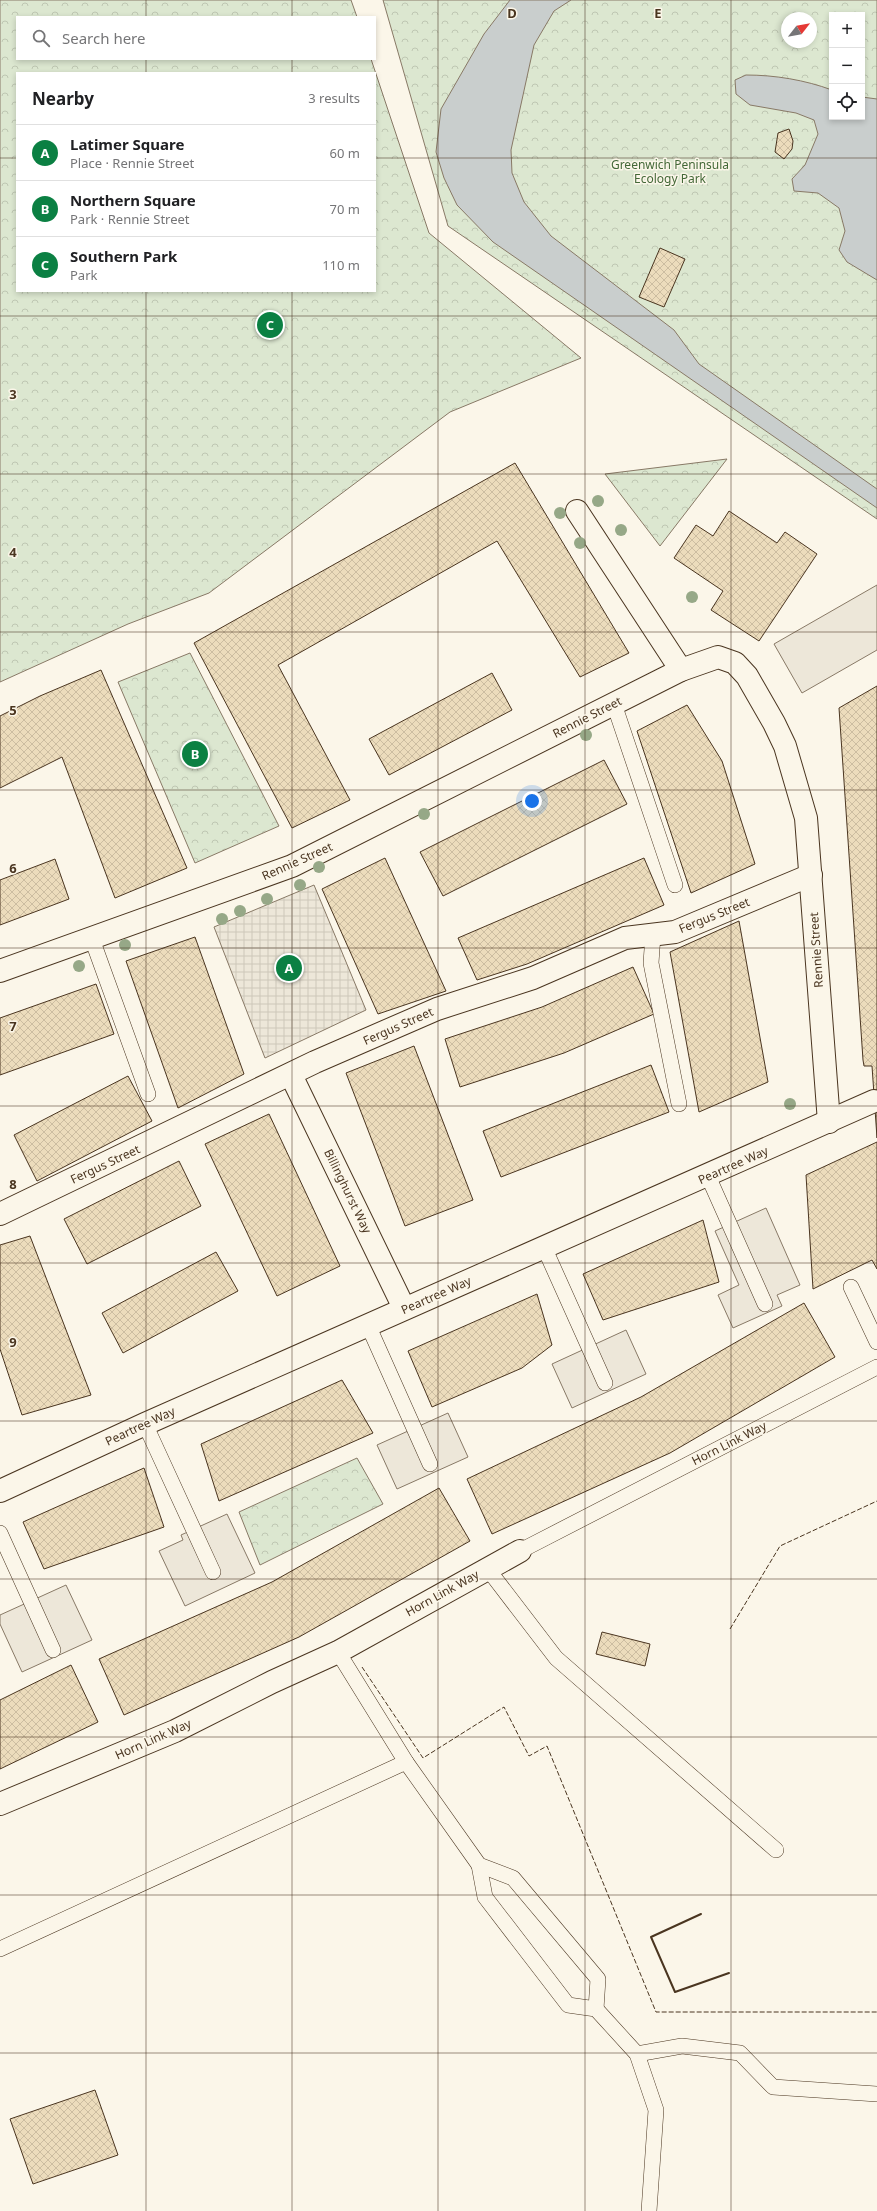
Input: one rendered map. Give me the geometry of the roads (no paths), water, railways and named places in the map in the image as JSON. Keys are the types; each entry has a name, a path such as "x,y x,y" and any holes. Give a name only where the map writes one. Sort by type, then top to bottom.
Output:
{"street":[{"path":"577,511 681,670"},
{"name":"Rennie Street","path":"0,971 292,866 681,670 718,657 735,663 747,676 774,722 785,746 806,818 829,1122"},
{"name":"Fergus Street","path":"0,1214 291,1075 437,1009 533,978 625,938 675,932 811,875"},
{"name":"Billinghurst Way","path":"291,1075 404,1308"},
{"name":"Peartree Way","path":"0,1491 145,1424 404,1308 708,1176 874,1101"},
{"name":"Horn Link Way","path":"0,1804 175,1731 272,1682 338,1652 520,1551"}],"lane":[{"path":"614,704 674,885"},
{"path":"653,935 652,964 679,1104"},
{"path":"92,939 148,1094"},
{"path":"708,1176 765,1304"},
{"path":"544,1248 605,1382"},
{"path":"851,1287 877,1342"},
{"path":"368,1325 430,1464"},
{"name":"Horn Link Way","path":"520,1551 877,1367"},
{"path":"145,1424 213,1572"},
{"path":"0,1533 53,1650"},
{"path":"487,1568 556,1658 776,1850"},
{"path":"338,1652 406,1762 480,1865 485,1897 568,2005 596,2009 637,2054 656,2110 649,2211"},
{"path":"0,1949 406,1762"},
{"path":"480,1865 514,1878 598,1979 596,2009"},
{"path":"637,2054 682,2046 740,2053 773,2087 877,2094"}],"place":[{"name":"Southern Park","path":"270,325"},
{"name":"Northern Square","path":"195,754"},
{"name":"Latimer Square","path":"289,968"}],"park label":[{"name":"Greenwich Peninsula Ecology Park","path":"670,171"}]}
